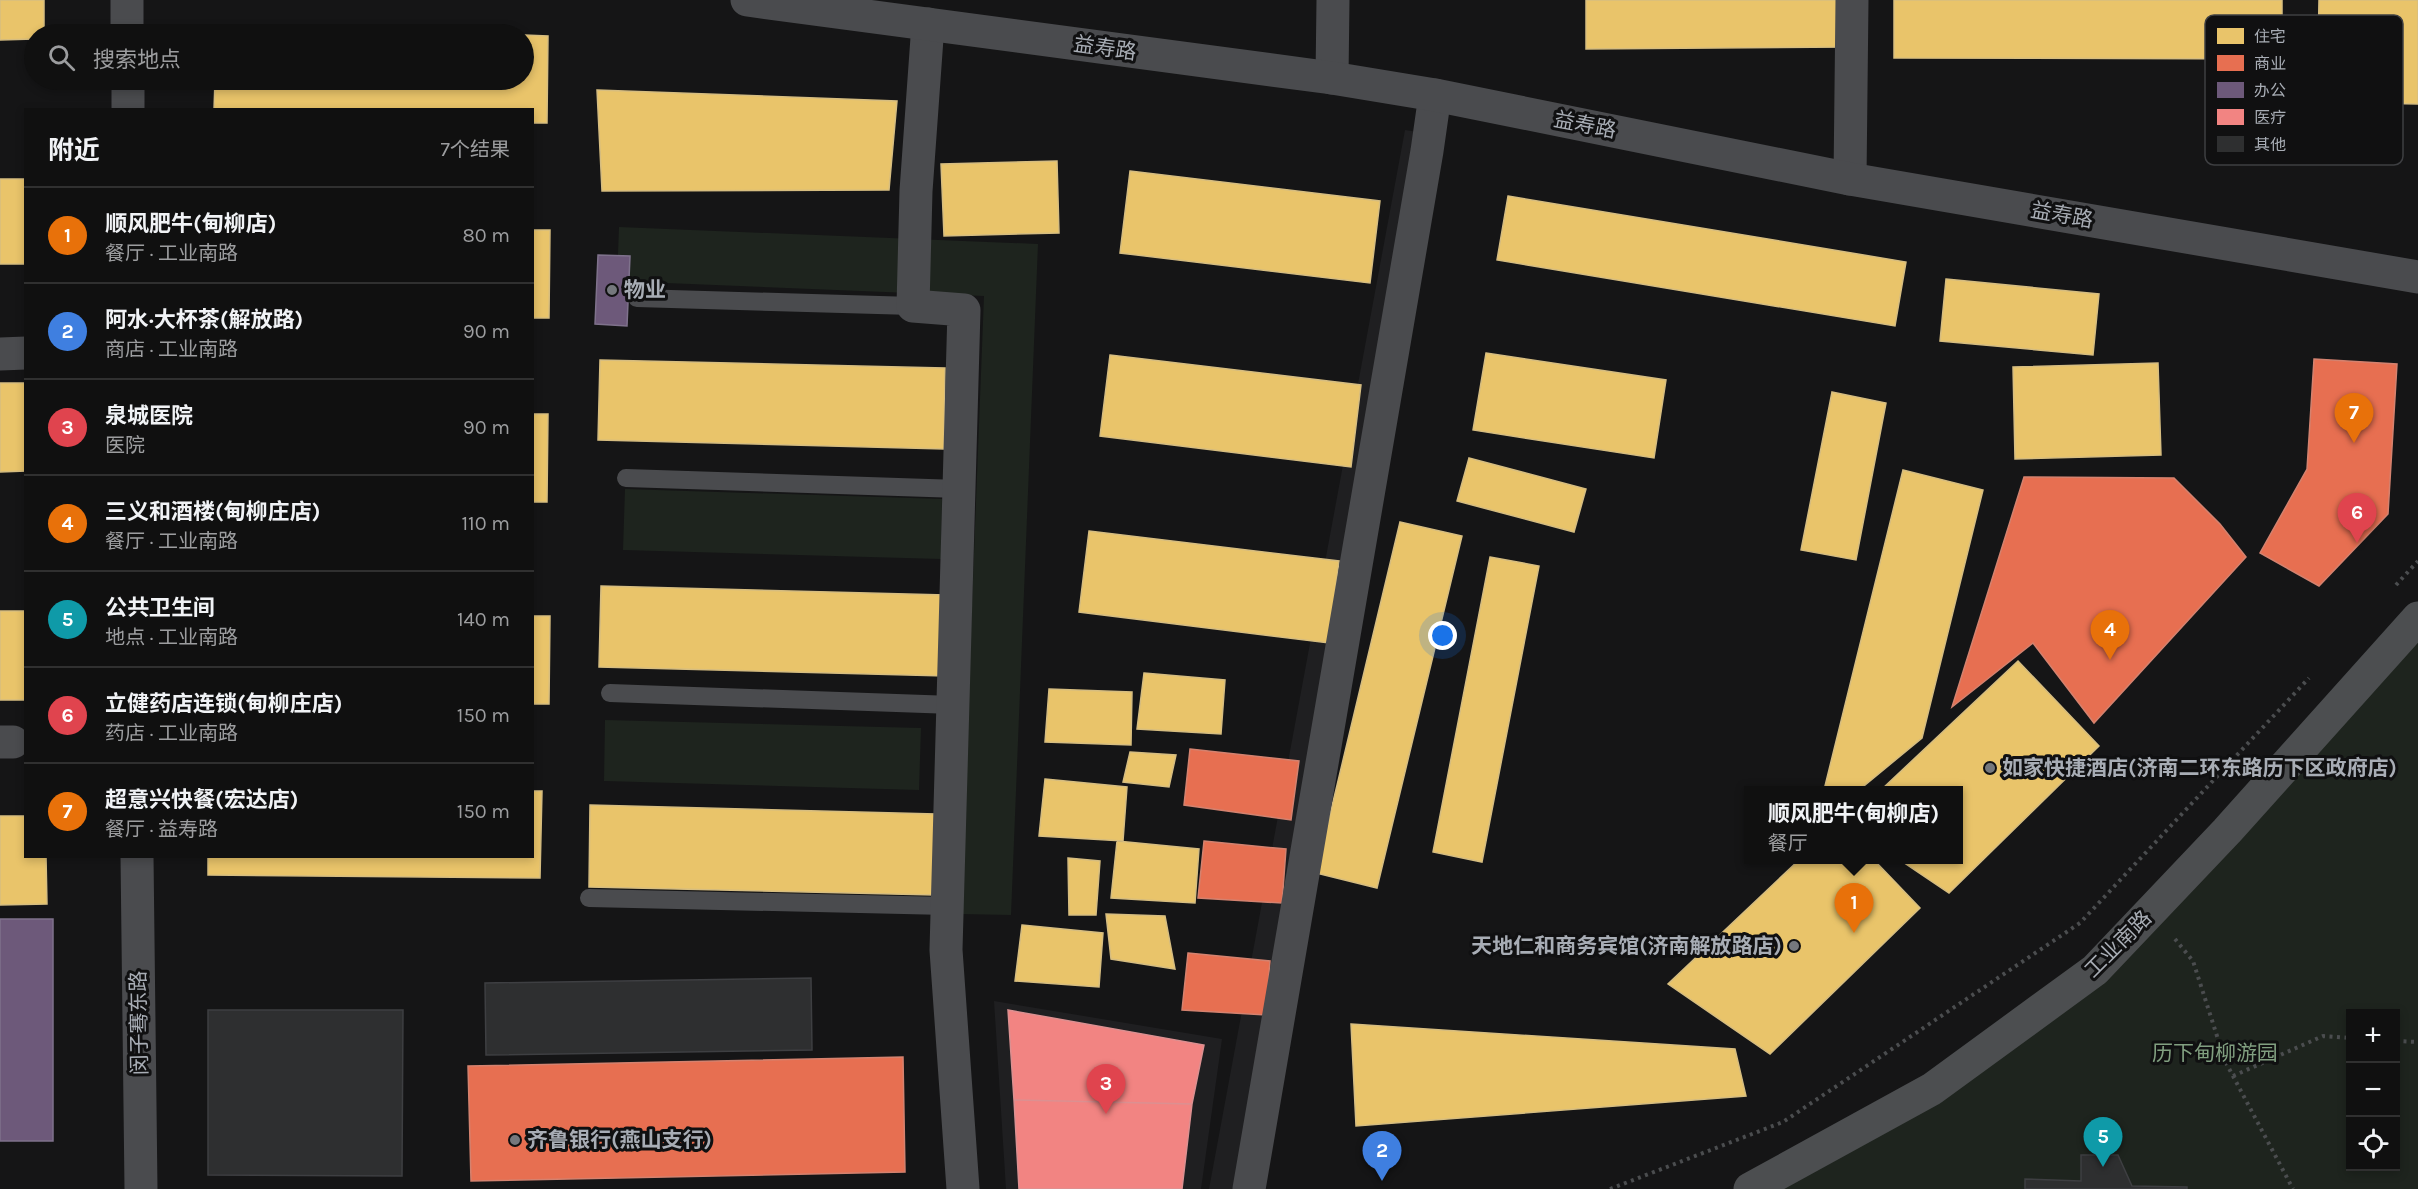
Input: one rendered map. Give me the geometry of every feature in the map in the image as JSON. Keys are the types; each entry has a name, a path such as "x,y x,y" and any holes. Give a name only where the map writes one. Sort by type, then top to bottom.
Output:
{"main road":[{"name":"工业南路","path":"1750,1189 1932,1089 2095,970 2227,831 2418,618"}],"street":[{"path":"127,0 127,24"},
{"name":"益寿路","path":"747,0 1332,78 1435,95 1850,179 2418,277"},
{"path":"1332,78 1333,0"},
{"path":"1850,179 1852,0"},
{"path":"928,24 916,191 912,306 964,310 946,950 963,1189"},
{"path":"128,90 128,108"},
{"path":"1249,1189 1435,95"},
{"path":"0,354 24,353"},
{"name":"闵子骞东路","path":"137,858 141,1189"}],"lane":[{"path":"637,298 912,306"},
{"path":"626,478 959,489"},
{"path":"610,693 953,705"},
{"path":"589,898 947,906"}],"path":[{"path":"2394,587 2418,561"},
{"path":"1610,1189 1784,1122 2080,923 2313,673"},
{"path":"2152,911 2193,961 2225,1061 2293,1189"},
{"path":"2233,1076 2323,1036 2346,1038"},
{"path":"2400,1041 2418,1042"}],"shaded area":[{"path":"1405,130 1424,133 1236,1189 1209,1189"},
{"path":"994,1001 1222,1039 1201,1189 1006,1189"}],"green space":[{"path":"619,227 1038,244 1011,915 960,914 984,296 617,281"},
{"path":"625,489 942,499 941,559 623,550"},
{"name":"历下甸柳游园","path":"2418,623 2418,1189 1761,1189 2099,977"},
{"path":"605,720 921,728 919,790 604,781"}],"building: 住宅":[{"path":"0,0 44,0 44,24 24,24 24,39 0,40"},
{"path":"1586,0 1845,0 1846,47 1586,49"},
{"path":"1894,0 2282,0 2282,15 2205,15 2205,59 1894,58"},
{"path":"2319,0 2418,0 2418,104 2403,104 2403,15 2319,15"},
{"path":"534,35 548,36 547,123 534,123 534,108 214,108 215,90 534,90"},
{"path":"597,90 897,101 889,190 602,191"},
{"path":"1057,161 1059,233 944,236 941,164"},
{"path":"1130,171 1380,201 1370,283 1120,253"},
{"path":"0,179 24,179 24,264 0,264"},
{"path":"1508,196 1906,262 1895,326 1497,260"},
{"path":"534,230 550,230 549,318 534,318"},
{"path":"1946,279 2099,294 2093,355 1940,341"},
{"path":"1486,353 1666,380 1654,458 1473,430"},
{"path":"1110,355 1361,385 1351,467 1100,436"},
{"path":"600,360 945,368 944,449 598,440"},
{"path":"2158,363 2161,455 2015,459 2013,367"},
{"path":"0,383 24,383 24,471 0,472"},
{"path":"1832,392 1886,403 1856,560 1801,550"},
{"path":"534,414 548,414 547,502 534,502"},
{"path":"1469,458 1586,489 1574,532 1457,501"},
{"path":"1903,470 1983,490 1922,738 1864,786 1825,786"},
{"path":"1400,522 1462,536 1377,888 1316,873"},
{"path":"1089,531 1339,561 1329,643 1079,612"},
{"path":"1490,557 1539,566 1482,862 1433,852"},
{"path":"601,586 946,595 945,676 599,667"},
{"path":"0,611 24,611 24,700 0,700"},
{"path":"534,616 550,616 549,704 534,704"},
{"name":"如家快捷酒店(济南二环东路历下区政府店)","path":"2018,661 2099,746 1949,893 1906,864 1963,864 1963,786 1885,786"},
{"path":"1144,673 1225,680 1221,734 1137,729"},
{"path":"1049,689 1132,692 1131,745 1045,742"},
{"path":"1130,752 1176,755 1169,787 1123,782"},
{"path":"1045,779 1127,787 1123,841 1039,836"},
{"path":"534,791 542,791 540,878 208,875 208,858 534,858"},
{"path":"590,805 936,814 934,895 589,887"},
{"path":"0,816 24,816 24,858 46,858 47,904 0,905"},
{"path":"1117,841 1199,849 1195,903 1111,898"},
{"path":"1068,858 1100,861 1096,915 1069,915"},
{"name":"天地仁和商务宾馆(济南解放路店)","path":"1795,864 1878,864 1920,908 1770,1054 1668,984"},
{"path":"1106,914 1165,916 1175,969 1111,959"},
{"path":"1022,925 1103,933 1099,987 1015,981"},
{"path":"1351,1024 1735,1049 1746,1096 1356,1126"}],"building: 商业":[{"path":"2314,359 2397,364 2388,514 2319,586 2260,553 2307,469"},
{"path":"2024,477 2174,478 2220,524 2246,557 2094,723 2033,643 1952,707"},
{"path":"1190,749 1299,761 1291,820 1184,805"},
{"path":"1204,841 1286,849 1282,903 1198,898"},
{"path":"1188,953 1270,961 1266,1015 1182,1010"},
{"path":"903,1057 905,1172 471,1181 468,1066"}],"building: 办公":[{"name":"物业","path":"598,255 630,256 627,326 595,324"},
{"path":"0,919 53,919 53,1141 0,1141"}],"building: 医疗":[{"path":"1008,1010 1204,1045 1192,1104 1014,1100"},
{"path":"1014,1100 1192,1104 1182,1189 1019,1189"}],"building: 其他":[{"path":"811,978 812,1050 486,1055 485,983"},
{"path":"208,1010 403,1010 402,1176 208,1175"},
{"path":"2081,1155 2118,1155 2132,1186 2187,1187 2187,1189 2025,1189 2025,1179 2081,1181"}],"place":[{"name":"物业","path":"612,290"},
{"name":"超意兴快餐(宏达店)","path":"2354,443"},
{"name":"立健药店连锁(甸柳庄店)","path":"2357,543"},
{"name":"三义和酒楼(甸柳庄店)","path":"2110,660"},
{"name":"如家快捷酒店(济南二环东路历下区政府店)","path":"1990,768"},
{"name":"顺风肥牛(甸柳店)","path":"1854,933"},
{"name":"天地仁和商务宾馆(济南解放路店)","path":"1794,946"},
{"name":"泉城医院","path":"1106,1114"},
{"name":"齐鲁银行(燕山支行)","path":"515,1140"},
{"name":"公共卫生间","path":"2103,1167"},
{"name":"阿水·大杯茶(解放路)","path":"1382,1181"}]}
